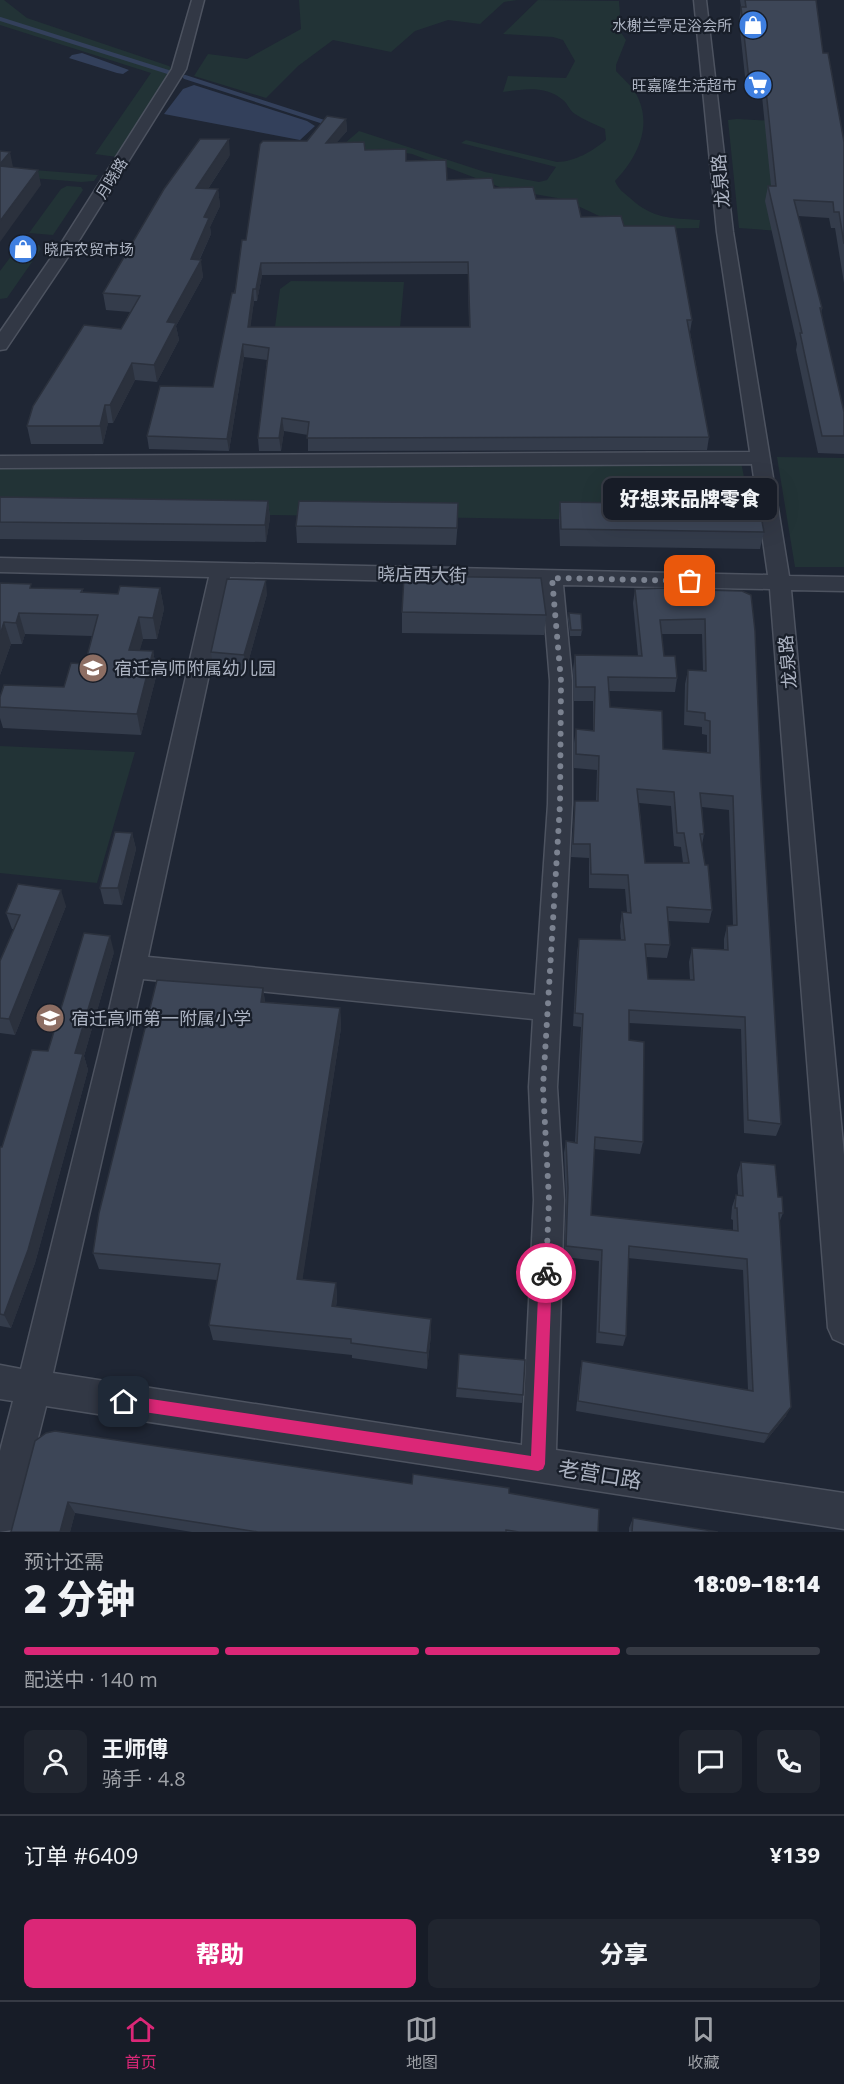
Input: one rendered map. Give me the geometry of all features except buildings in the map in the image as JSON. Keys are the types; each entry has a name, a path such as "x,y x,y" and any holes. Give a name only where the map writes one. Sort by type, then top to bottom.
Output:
{"street":[{"name":"月晓路","path":"0,345 70,242 179,69 198,0"},
{"name":"龙泉路","path":"700,0 725,232 780,583 844,1328"},
{"path":"0,462 759,458"},
{"name":"晓店西大街","path":"0,565 844,584"},
{"path":"0,1518 34,1388 134,967 220,569"},
{"path":"538,1464 549,1200 543,1087 560,794 561,681 552,578"},
{"path":"134,967 546,1008"},
{"name":"老营口路","path":"0,1382 844,1511"}],"shaded area":[{"path":"0,0 4,0 27,18 169,66 172,69 117,157 95,154 151,73 0,25"},
{"path":"299,0 517,0 504,2 480,24 448,20 415,31 391,52 333,40 298,66 266,98 194,76 208,54 247,59 301,29"},
{"path":"538,0 619,1 620,14 615,24 626,40 616,65 616,71 631,86 641,104 643,128 636,151 615,181 623,193 646,210 671,218 700,220 699,228 627,229 563,199 505,189 412,154 386,150 337,150 359,131 485,172 539,182 547,180 556,167 461,143 466,140 557,162 577,158 601,144 606,140 605,129 575,114 556,95 534,89 503,92 508,76 566,78 575,61 563,40 553,37 503,34"},
{"path":"728,120 776,121 794,232 739,228"},
{"path":"21,169 98,175 94,181 81,182 21,177"},
{"path":"67,186 81,187 83,190 53,235 29,233 61,189"},
{"path":"24,244 39,245 41,249 7,298 0,299 0,271 18,247"},
{"path":"291,281 404,282 400,328 275,327 280,289"},
{"path":"777,457 844,458 844,567 795,567"},
{"path":"741,462 753,522 0,511 0,464"},
{"path":"0,746 135,752 97,883 0,873"}],"water":[{"path":"82,53 129,70 123,74 117,73 69,58"},
{"path":"194,85 307,121 315,126 300,140 164,114 183,89"}],"waterway":[{"path":"0,19 168,72"},
{"path":"185,77 330,124"}],"way so far":[{"path":"546,1273 549,1200 543,1087 560,804 561,681 552,578 690,581"}],"place":[{"name":"水榭兰亭足浴会所","path":"753,25"},
{"name":"旺嘉隆生活超市","path":"758,85"},
{"name":"晓店农贸市场","path":"23,249"},
{"name":"好想来品牌零食","path":"690,581"},
{"name":"宿迁高师附属幼儿园","path":"93,668"},
{"name":"宿迁高师第一附属小学","path":"50,1018"}],"route":[{"path":"124,1402 538,1464 546,1273"}]}
